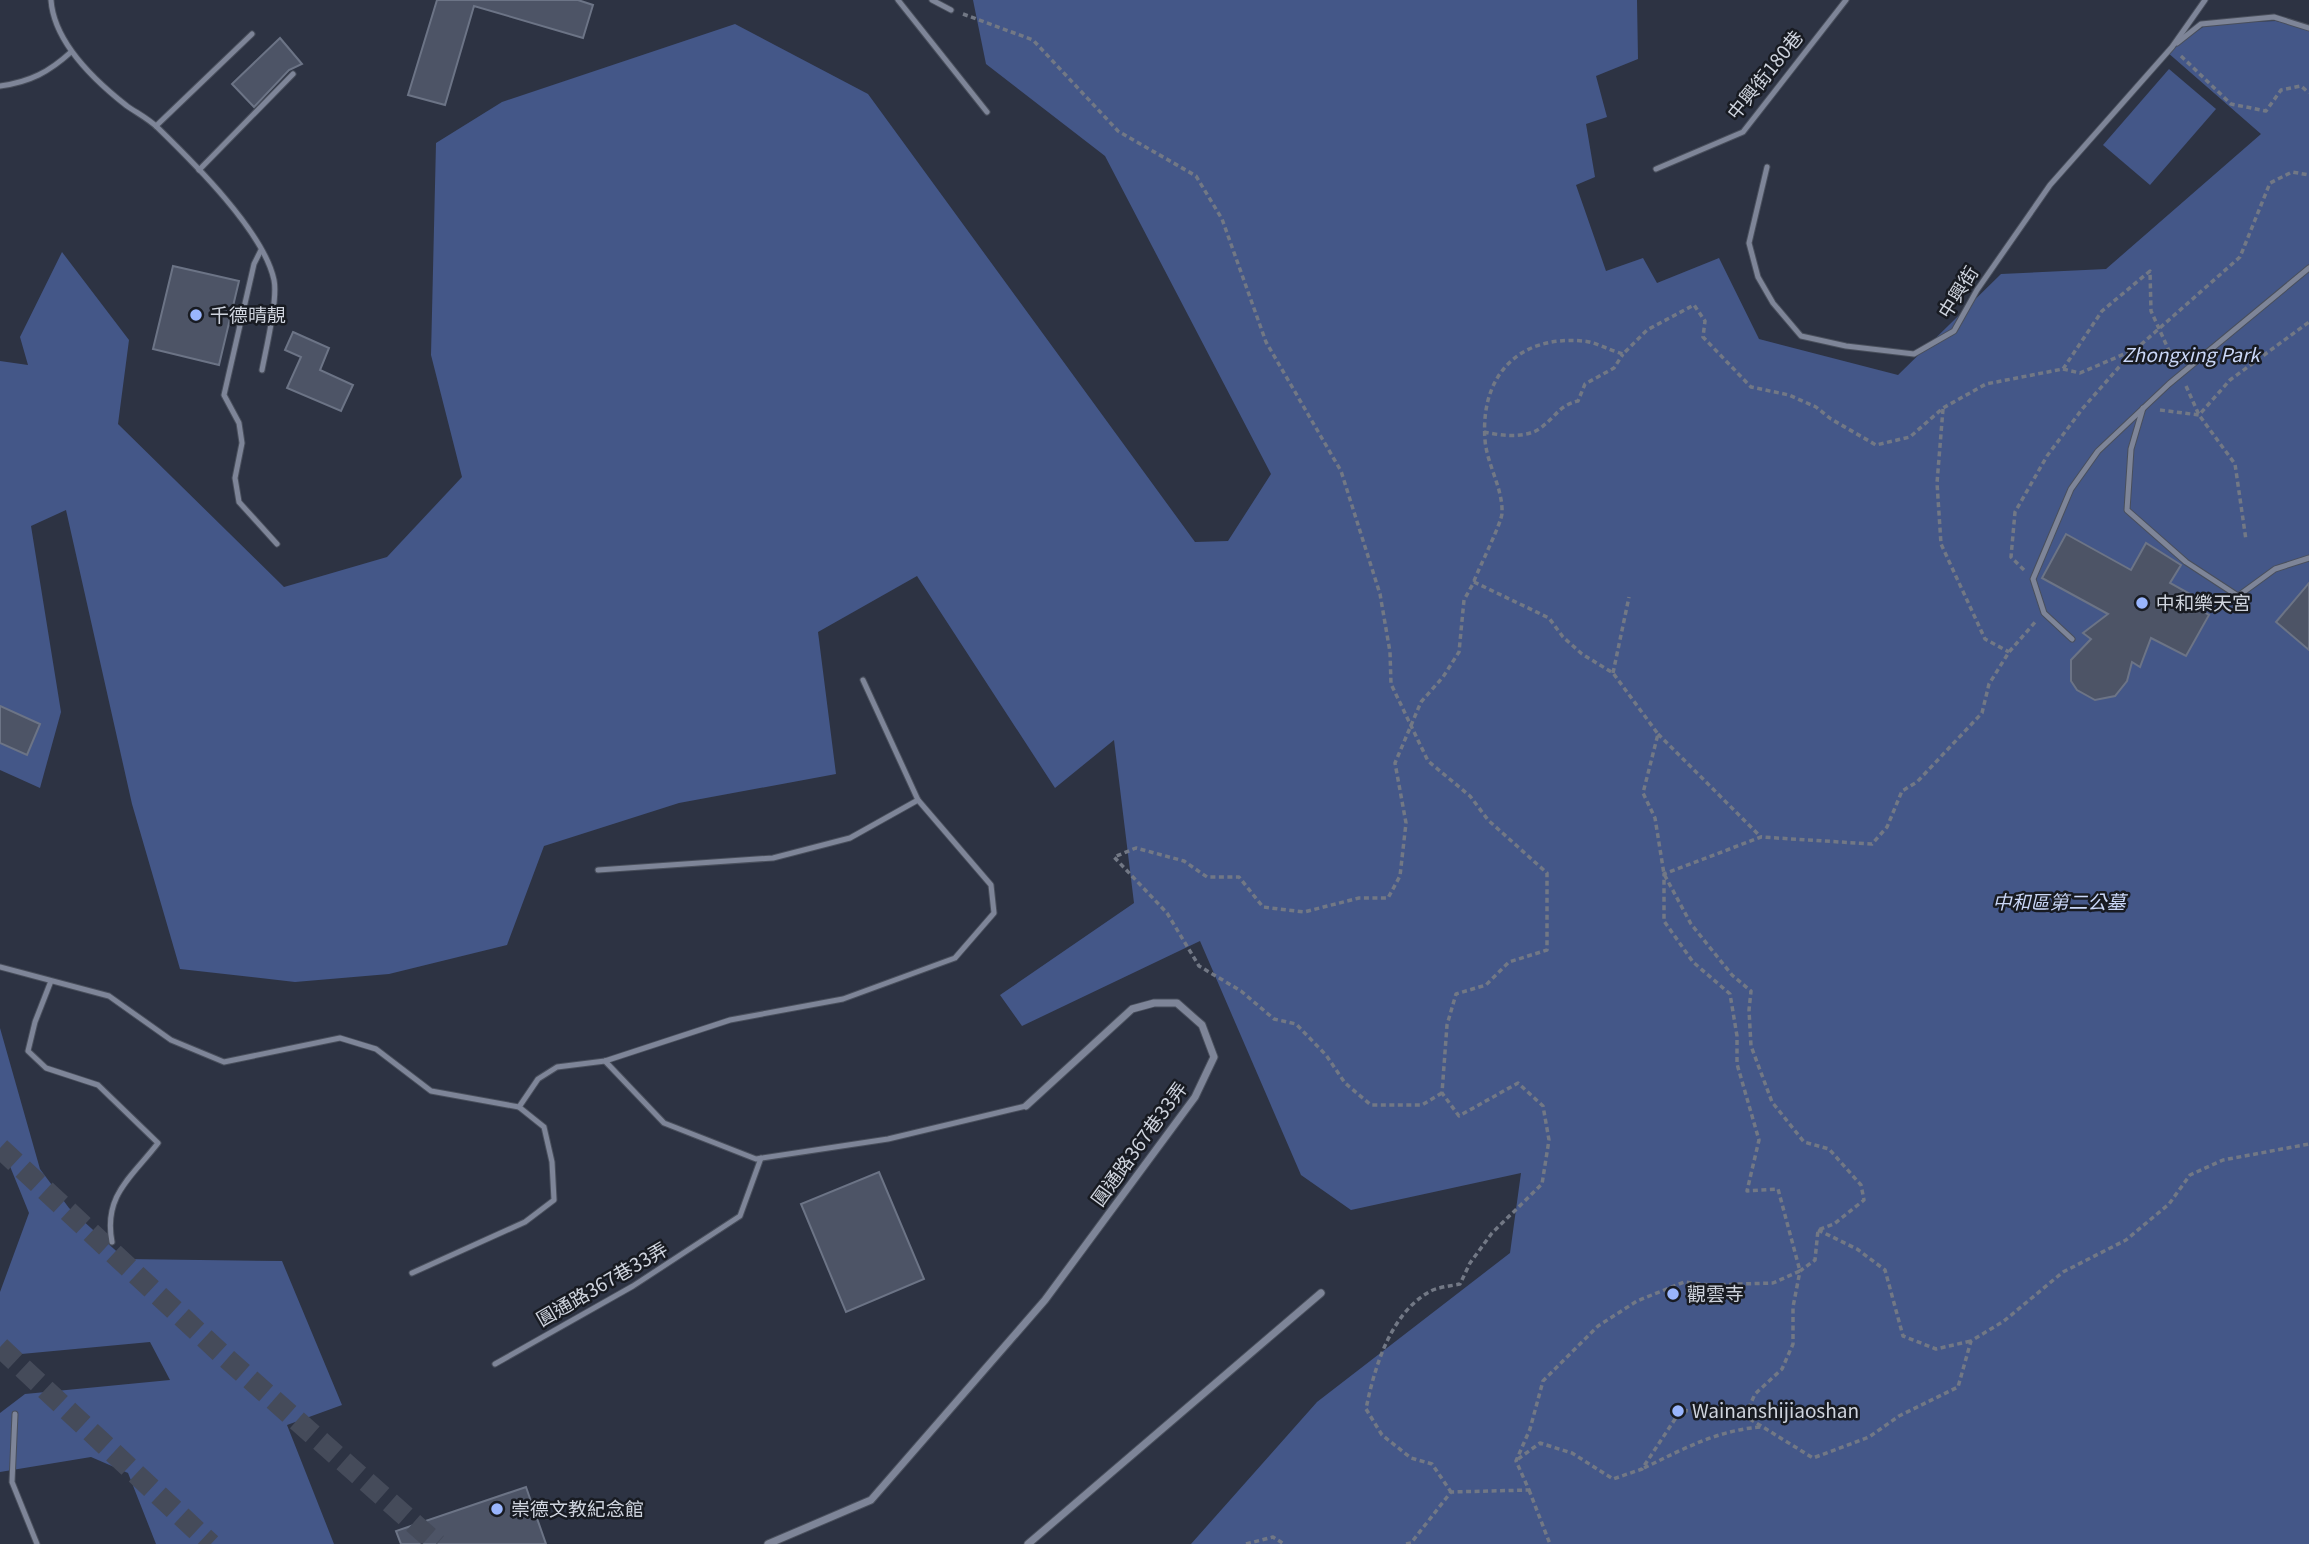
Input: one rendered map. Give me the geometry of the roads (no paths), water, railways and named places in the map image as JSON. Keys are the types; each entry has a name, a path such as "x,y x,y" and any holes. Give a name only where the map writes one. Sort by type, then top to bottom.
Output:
{"street":[{"name":"圓通路367巷33弄","path":"768,1544 871,1500 1045,1300 1195,1097 1214,1057 1202,1025 1177,1003 1154,1003 1132,1009 1026,1107"},
{"path":"1028,1544 1321,1293"}],"lane":[{"path":"51,0 52,11 71,52 125,104 156,126 223,195 261,250 275,281 262,370"},
{"path":"898,0 987,112"},
{"path":"932,0 951,10"},
{"name":"中興街180巷","path":"1656,169 1743,132 1846,0"},
{"name":"中興街","path":"1767,167 1749,243 1758,277 1773,303 1801,336 1846,346 1914,354 1954,331 1977,290 2050,185 2172,47 2205,0"},
{"path":"2172,47 2202,24 2274,17 2309,28"},
{"path":"156,126 252,34"},
{"path":"0,86 24,82 49,72 71,52"},
{"path":"199,170 293,74"},
{"path":"261,250 254,264 225,379 224,395 239,423 242,443 235,478 239,502 277,544"},
{"path":"2072,639 2044,613 2033,579 2071,489 2098,451 2143,408 2309,268"},
{"path":"2143,408 2131,449 2127,510 2164,545 2238,596 2275,569 2309,558"},
{"path":"519,1107 538,1079 557,1067 605,1061 730,1020 842,999 955,958 994,913 991,885 918,800 863,680"},
{"path":"598,870 773,858 850,838 918,800"},
{"path":"0,967 109,996 171,1040 225,1062 340,1038 376,1049 431,1091 519,1107 544,1127 552,1162 554,1200 525,1222 412,1273"},
{"path":"51,981 35,1022 29,1051 46,1068 98,1085 158,1143 115,1197 108,1220 112,1242"},
{"name":"圓通路367巷33弄","path":"605,1061 663,1123 755,1159 888,1139 1026,1107"},
{"name":"圓通路367巷33弄","path":"495,1364 633,1286 740,1216 761,1158"},
{"path":"15,1414 12,1482 37,1544"}],"tunnel":[{"path":"0,1148 226,1358 437,1544"},
{"path":"0,1347 211,1544"}],"place":[{"name":"千德晴靚","path":"196,315"},
{"name":"中和樂天宮","path":"2142,603"},
{"name":"觀雲寺","path":"1673,1294"},
{"name":"Wainanshijiaoshan","path":"1678,1411"},
{"name":"崇德文教紀念館","path":"497,1509"}],"park label":[{"name":"Zhongxing Park","path":"2191,355"},
{"name":"中和區第二公墓","path":"2059,902"}]}
